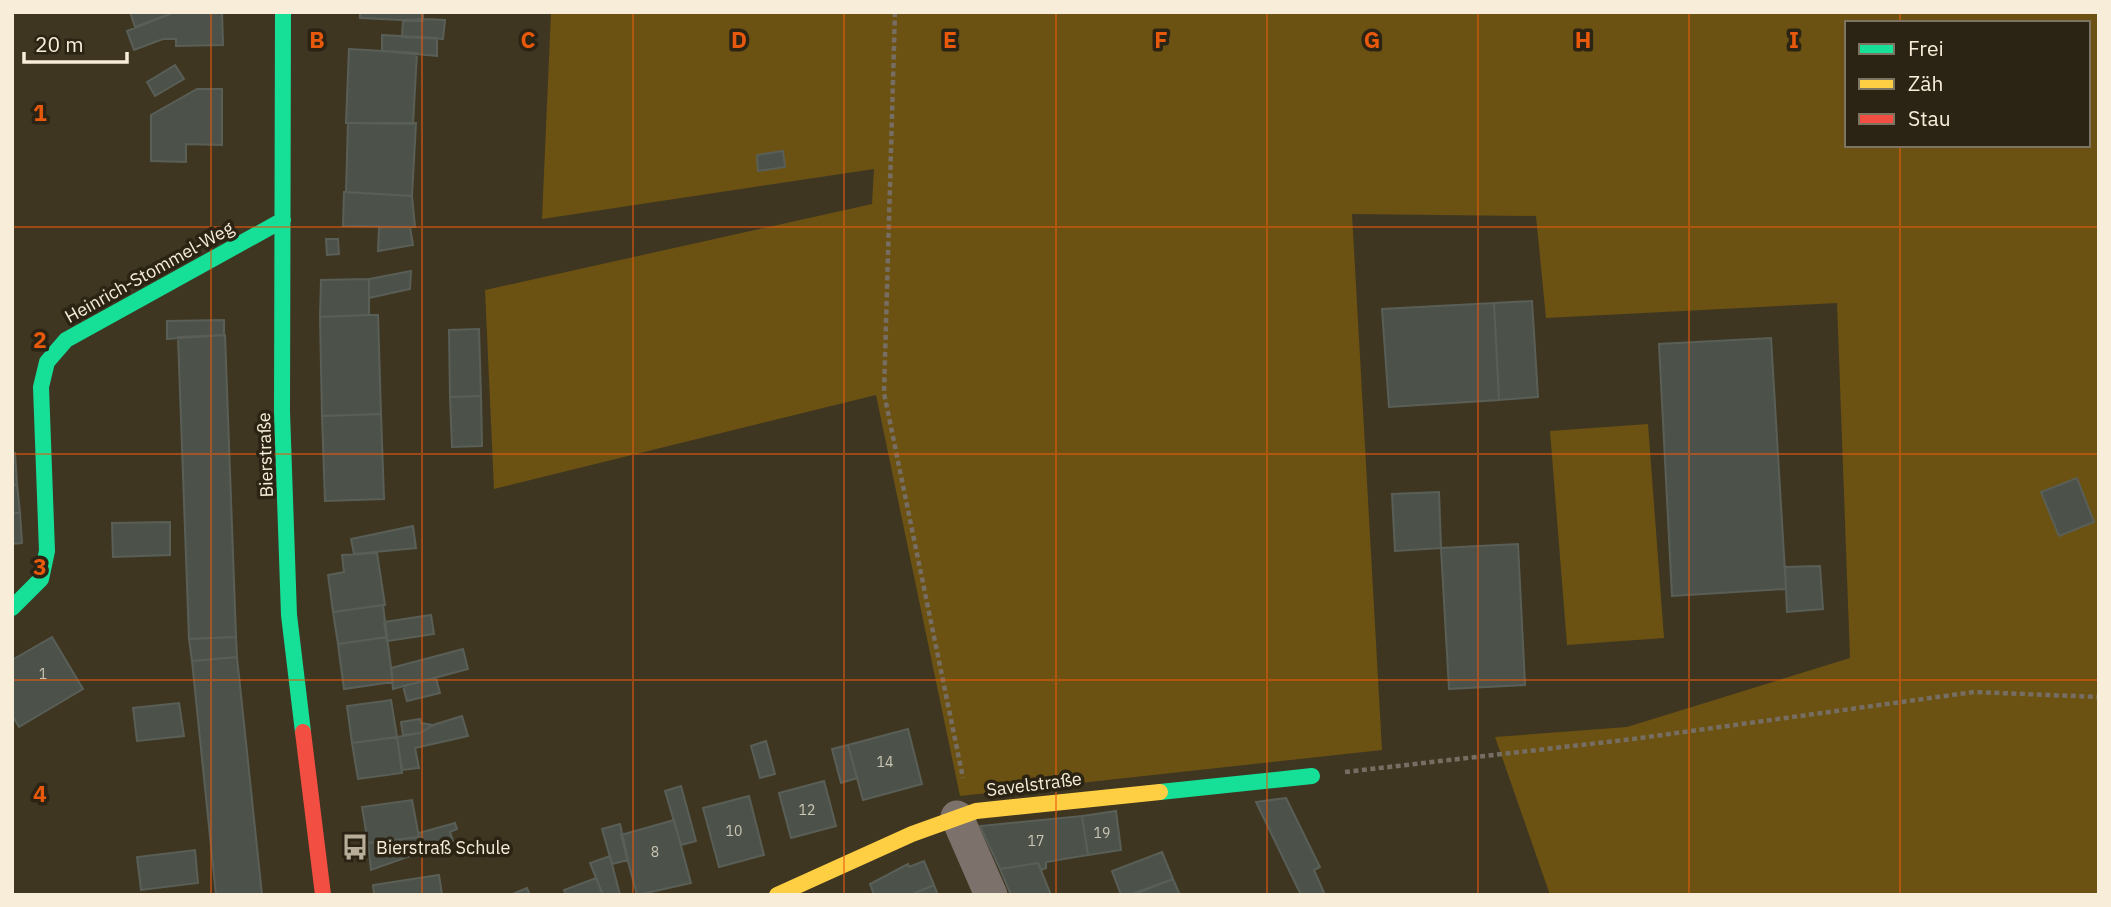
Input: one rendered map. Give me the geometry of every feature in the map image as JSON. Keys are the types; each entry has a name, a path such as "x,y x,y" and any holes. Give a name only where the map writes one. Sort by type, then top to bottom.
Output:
{"street":[{"name":"Bierstraße","path":"283,12 282,412 289,615 323,895"},
{"name":"Heinrich-Stommel-Weg","path":"12,608 41,579 47,551 41,387 47,362 66,340 282,220"},
{"name":"Savelstraße","path":"777,895 976,811 1312,776"},
{"path":"957,817 991,895"}],"path":[{"path":"895,12 884,393 963,780 957,817"},
{"path":"1312,776 1633,739 1974,692 2099,697"}],"shaded area":[{"path":"551,12 2099,12 2099,895 1550,895 1495,737 1627,727 1850,658 1837,303 1546,318 1536,216 1352,214 1382,750 960,796 876,395 494,489 485,290 872,204 874,169 542,219"},
{"path":"1648,424 1664,638 1567,645 1550,431"}],"building":[{"path":"130,12 175,12 135,27"},
{"path":"175,12 222,12 223,45 176,46 176,39 163,39 134,50 127,31"},
{"path":"360,12 423,12 423,21 360,18"},
{"path":"403,20 445,20 443,39 402,37"},
{"path":"382,35 437,38 437,56 382,51"},
{"path":"349,49 417,53 413,124 346,123"},
{"path":"175,65 184,79 155,96 147,82"},
{"path":"197,89 222,89 222,145 186,144 186,162 151,161 151,115"},
{"path":"348,123 416,123 412,196 346,192"},
{"path":"783,151 785,167 758,171 757,155"},
{"path":"344,192 412,196 415,227 343,226"},
{"path":"410,227 413,245 378,251 379,228"},
{"path":"326,239 338,239 339,254 327,255"},
{"path":"411,271 410,289 369,298 369,279"},
{"path":"369,279 369,315 320,317 321,280"},
{"path":"1532,301 1538,397 1499,400 1494,303"},
{"path":"1494,303 1499,400 1389,407 1382,309"},
{"path":"378,315 381,414 322,416 320,317"},
{"path":"224,320 224,335 167,339 167,321"},
{"path":"479,329 481,396 450,397 449,330"},
{"path":"225,335 236,637 189,639 178,337"},
{"path":"1771,338 1786,589 1672,596 1659,344"},
{"path":"481,396 482,446 452,447 450,397"},
{"path":"381,414 384,499 325,501 322,416"},
{"path":"15,453 17,484 12,485 12,454"},
{"path":"2077,478 2094,522 2059,536 2041,492"},
{"path":"17,484 20,513 12,513 12,485"},
{"path":"1439,492 1441,548 1395,551 1392,494"},
{"path":"12,513 20,513 22,543 12,544"},
{"path":"170,522 170,555 113,557 112,523"},
{"path":"413,526 416,548 354,554 351,539"},
{"path":"1518,544 1525,685 1449,689 1441,548"},
{"path":"377,553 385,605 333,612 328,575 344,572 342,555"},
{"path":"1820,566 1823,609 1787,612 1785,567"},
{"path":"383,605 387,637 338,644 333,612"},
{"path":"431,615 434,634 387,641 384,622"},
{"path":"52,637 83,689 19,727 12,715 12,660"},
{"path":"236,637 237,657 192,661 189,639"},
{"path":"387,637 393,682 344,689 338,644"},
{"path":"463,649 468,669 393,689 391,668"},
{"path":"237,657 262,895 216,895 192,661"},
{"path":"436,678 440,693 407,701 403,686"},
{"path":"391,700 397,737 352,743 347,706"},
{"path":"179,703 184,736 137,741 133,708"},
{"path":"462,716 468,736 415,748 419,768 402,770 397,737 420,733 433,725"},
{"path":"420,719 421,723 433,725 420,733 403,735 401,722"},
{"path":"908,729 922,784 863,800 848,745"},
{"path":"397,737 402,773 358,779 352,743"},
{"path":"766,741 775,774 760,778 751,746"},
{"path":"848,745 857,778 841,783 832,749"},
{"path":"824,781 836,826 791,838 779,793"},
{"path":"681,786 696,841 681,845 665,791"},
{"path":"749,796 764,855 719,867 703,808"},
{"path":"1286,798 1320,867 1314,870 1325,895 1301,895 1256,802"},
{"path":"412,800 419,837 368,843 362,807"},
{"path":"1116,811 1121,850 1088,855 1082,816"},
{"path":"1082,816 1088,855 1046,862 1046,868 1041,870 1038,863 1000,869 980,826"},
{"path":"674,820 691,883 637,895 621,835"},
{"path":"455,823 457,829 450,832 453,841 371,870 368,843 419,837 419,833"},
{"path":"620,824 628,860 612,864 602,829"},
{"path":"195,850 198,883 141,890 137,857"},
{"path":"1162,852 1173,879 1133,895 1121,895 1112,871"},
{"path":"610,856 620,895 603,895 590,863"},
{"path":"924,861 934,885 910,895 874,895 870,884 908,864 909,867"},
{"path":"1038,863 1051,895 1011,895 1000,869"},
{"path":"439,875 442,895 374,895 373,885"},
{"path":"596,878 603,895 566,895 564,890"},
{"path":"1173,879 1180,895 1132,894"},
{"path":"934,885 938,895 910,895"},
{"path":"527,888 530,895 510,895"}],"traffic: fast":[{"path":"283,12 282,412 289,615 303,732"},
{"path":"12,608 41,579 47,551 41,387 47,362 66,340 283,220"},
{"path":"1160,792 1312,776"}],"traffic: slow":[{"path":"777,895 912,834 976,811 1160,792"}],"traffic: jam":[{"path":"303,732 323,895"}],"place":[{"name":"Bierstraß Schule","path":"355,847"}]}
